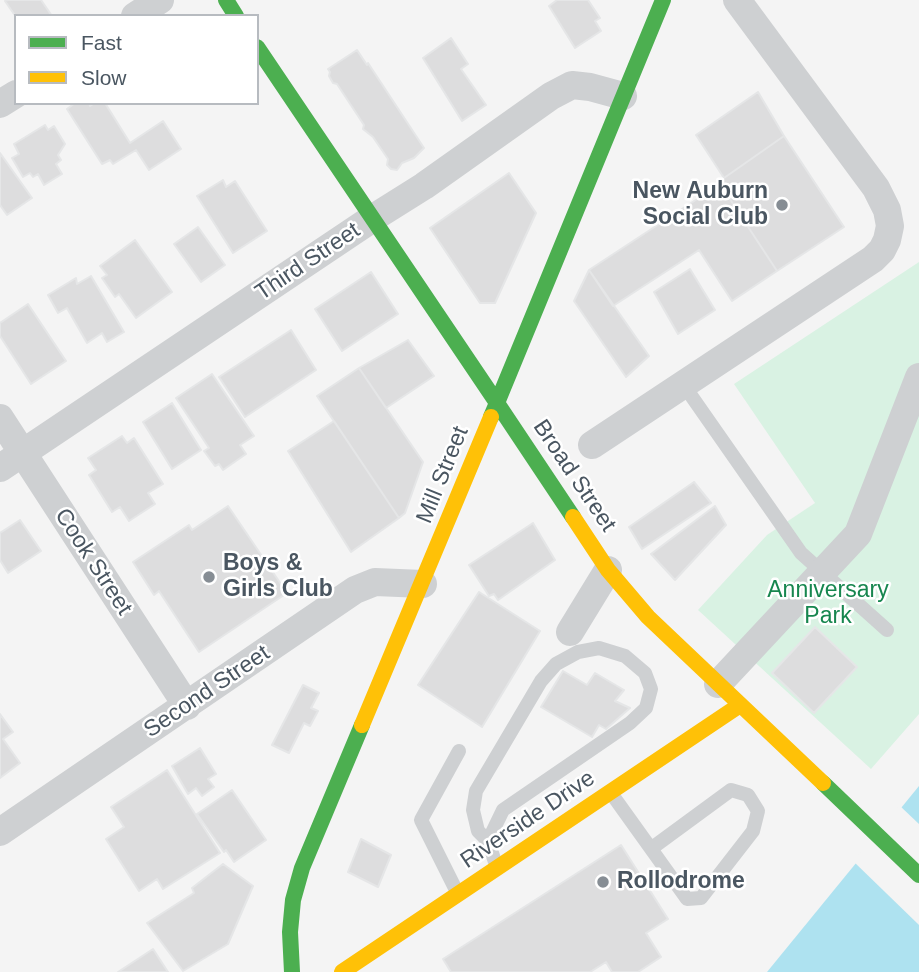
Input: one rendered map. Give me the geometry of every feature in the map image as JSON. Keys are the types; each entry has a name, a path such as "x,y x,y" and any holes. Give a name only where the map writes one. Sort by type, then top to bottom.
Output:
{"main road":[{"name":"Mill Street","path":"292,972 290,932 293,901 302,868 423,584 663,0"},
{"name":"Broad Street","path":"259,50 608,570 649,617 919,875"},
{"name":"Riverside Drive","path":"342,972 740,705"}],"street":[{"path":"138,14 160,0"},
{"path":"592,445 873,259 887,240 890,226 883,200 737,0"},
{"name":"Third Street","path":"11,460 424,186 551,96 572,85 624,96"},
{"path":"718,684 858,534 919,377"},
{"name":"Cook Street","path":"0,418 11,460 187,706"},
{"path":"569,632 608,570"},
{"name":"Second Street","path":"0,832 355,590 375,582 423,584"}],"lane":[{"path":"683,384 801,553 887,630"},
{"path":"488,841 503,810 630,723 646,708 651,689 645,673 625,656 600,648 578,652 556,664 541,681 476,791 473,810 478,831 488,841 497,869"},
{"path":"459,751 421,820 459,895"},
{"path":"610,792 687,899 701,898 753,831 758,811 748,795 732,790 652,848"}],"green space":[{"name":"Anniversary Park","path":"919,262 919,714 871,769 698,610 767,535 815,503 734,384"}],"water":[{"path":"919,786 919,972 767,972"}],"pier":[{"path":"899,805 919,824 919,925 853,861"}],"building":[{"path":"41,0 51,14 14,14 5,1"},
{"path":"557,0 588,0 600,18 595,21 601,31 575,48 549,6"},
{"path":"451,38 468,64 461,69 486,105 462,121 423,58"},
{"path":"357,50 424,148 414,158 402,163 397,170 387,165 388,159 373,137 363,129 364,125 329,76 328,69"},
{"path":"758,92 784,136 724,178 696,135"},
{"path":"72,105 106,105 130,143 163,121 181,149 149,170 136,150 113,164 110,160 102,164 67,109"},
{"path":"45,125 48,130 54,126 65,144 58,155 61,160 56,164 62,174 44,185 38,174 33,177 30,173 23,177 12,158 19,154 14,144"},
{"name":"New Auburn Social Club","path":"784,136 844,227 777,271 720,184 724,178"},
{"path":"0,153 32,198 7,215 0,205"},
{"path":"509,173 536,213 495,303 480,303 430,228"},
{"path":"223,180 226,187 235,181 267,231 233,253 197,196"},
{"path":"720,184 777,271 732,301 699,250 613,306 589,270"},
{"path":"198,227 225,265 201,282 174,244"},
{"path":"135,240 172,292 136,318 119,294 115,297 102,278 107,275 100,266"},
{"path":"690,269 715,310 678,334 654,292"},
{"path":"589,270 649,356 626,377 574,301"},
{"path":"371,272 398,314 342,351 315,309"},
{"path":"91,276 124,332 107,342 102,333 87,343 67,308 58,313 48,295 76,278 77,284"},
{"path":"28,304 66,361 31,384 0,336 0,323"},
{"path":"291,330 316,370 245,417 219,377"},
{"path":"408,340 434,376 386,408 359,368"},
{"path":"359,368 423,462 405,513 399,518 317,396"},
{"path":"212,374 254,436 240,445 246,454 223,470 219,464 215,466 204,451 209,448 176,398"},
{"path":"172,403 201,450 172,469 143,422"},
{"path":"334,421 399,518 351,552 288,451"},
{"path":"122,436 127,443 134,438 163,484 148,493 155,504 129,521 120,507 112,512 89,475 96,470 88,458"},
{"path":"694,482 711,503 642,549 629,527"},
{"name":"Boys & Girls Club","path":"228,506 287,593 199,652 159,591 154,595 133,562 189,525 192,530"},
{"path":"715,506 726,525 675,580 651,554"},
{"path":"20,520 41,551 8,573 0,560 0,533"},
{"path":"533,523 555,560 498,600 494,594 489,596 469,565"},
{"path":"479,592 540,631 482,727 418,685"},
{"path":"815,627 857,667 814,713 772,673"},
{"path":"563,671 587,685 595,673 624,690 615,701 630,708 606,729 599,725 592,737 541,707"},
{"path":"303,685 319,693 311,708 318,711 310,726 304,723 289,753 272,745"},
{"path":"0,714 13,732 3,739 20,763 0,778"},
{"path":"200,748 216,774 208,779 214,787 202,796 196,788 188,794 172,766"},
{"path":"167,770 220,853 163,889 157,879 139,891 106,839 124,827 111,807"},
{"path":"232,790 266,840 234,862 197,814"},
{"path":"361,839 391,855 378,887 348,872"},
{"name":"Rollodrome","path":"621,845 668,919 646,933 661,957 638,972 612,972 606,962 590,972 451,972 443,959"},
{"path":"223,864 253,886 228,944 183,971 147,923 194,893 192,888"},
{"path":"153,949 168,972 118,972"}],"traffic: fast":[{"path":"226,0 235,14"},
{"path":"573,517 497,403 663,0"},
{"path":"259,50 497,403 491,417"},
{"path":"292,972 290,932 293,900 302,868 362,725"},
{"path":"823,783 919,875"}],"traffic: slow":[{"path":"362,725 491,417"},
{"path":"573,517 608,570 648,617 823,783"},
{"path":"342,972 740,705"}],"place":[{"name":"New Auburn Social Club","path":"782,205"},
{"name":"Boys & Girls Club","path":"209,577"},
{"name":"Rollodrome","path":"603,882"}]}
